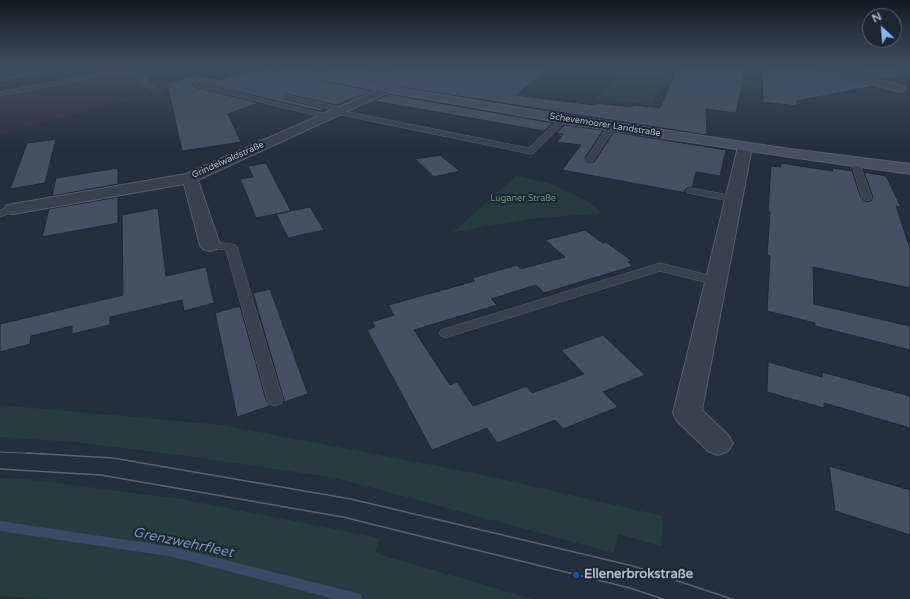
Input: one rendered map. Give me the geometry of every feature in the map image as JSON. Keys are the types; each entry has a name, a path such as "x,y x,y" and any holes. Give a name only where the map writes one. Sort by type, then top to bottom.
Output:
{"street":[{"name":"Grindelwaldstraße","path":"6,212 190,178 374,95"},
{"name":"Schevemoorer Landstraße","path":"422,95 745,147 910,169"},
{"path":"718,443 687,413 745,147"},
{"path":"190,178 210,246"}],"lane":[{"path":"245,95 531,151 564,119"},
{"path":"287,97 335,113"},
{"path":"590,159 612,126"},
{"path":"855,162 867,198"},
{"path":"691,189 734,197"},
{"path":"210,246 231,248 274,400"},
{"path":"446,333 660,267 716,281"}],"shaded area":[{"path":"0,95 150,95 0,134"}],"green space":[{"path":"598,95 656,95 651,105 595,98"},
{"name":"Luganer Straße","path":"516,176 549,183 587,201 602,213 530,219 453,232"},
{"path":"0,405 222,425 474,473 663,516 661,546 618,534 614,553 336,478 194,457 74,442 0,437"},
{"path":"0,478 25,479 181,499 380,538 375,553 532,599 50,599 0,596"}],"building":[{"path":"170,95 226,95 259,103 228,114 241,142 182,151"},
{"path":"251,95 286,95 284,96 285,99 325,109 320,111"},
{"path":"291,95 363,95 336,105"},
{"path":"387,95 394,95 553,123 544,131 374,101"},
{"path":"451,95 516,95 595,105 597,103 632,107 634,105 660,108 666,95 740,95 736,113 706,109 707,135"},
{"path":"763,95 828,95 797,101 797,106 763,102"},
{"path":"565,125 603,130 585,158 587,162 594,162 614,132 726,150 720,176 696,172 692,187 687,188 684,191 686,193 562,170 581,145 557,142 563,134 556,133"},
{"path":"56,139 45,183 10,189 27,143"},
{"path":"440,155 460,171 434,177 415,159"},
{"path":"266,163 291,211 256,218 240,179 253,177 248,166"},
{"path":"780,163 833,171 832,168 852,171 861,198 866,202 871,201 873,197 864,172 886,176 901,207 896,206 910,248 910,288 813,267 814,304 910,326 910,350 815,326 815,323 767,311 770,256 767,255 770,212 768,212 771,166 781,167"},
{"path":"118,168 118,184 52,196 56,178"},
{"path":"118,197 118,223 42,237 49,209"},
{"path":"310,207 324,230 288,238 276,214"},
{"path":"158,208 166,276 206,267 214,303 184,311 182,300 110,317 110,325 72,334 72,326 31,336 30,344 0,352 0,324 123,295 122,215"},
{"path":"585,230 603,243 606,242 632,261 628,262 633,266 544,293 536,285 491,299 497,305 414,330 450,385 457,382 473,406 527,386 532,393 584,374 561,350 603,335 645,375 603,392 618,407 563,429 555,420 497,443 487,428 432,450 367,330 375,327 372,322 394,315 388,305 475,281 472,278 517,265 521,269 565,257 545,240"},
{"path":"270,289 308,394 284,402 253,293"},
{"path":"240,306 266,400 270,406 237,417 215,313"},
{"path":"768,362 822,377 822,372 910,396 910,428 824,403 824,408 767,392"},
{"path":"829,466 910,490 910,535 835,511"}],"waterway":[{"name":"Grenzwehrfleet","path":"0,526 174,552 357,599"}],"tram line":[{"path":"0,452 42,454"},
{"path":"27,453 42,454"},
{"path":"42,454 113,458 351,499 633,566 732,599"},
{"path":"0,469 101,475 343,517 630,588 663,599"}],"place":[{"name":"Ellenerbrokstraße","path":"576,575"}]}
